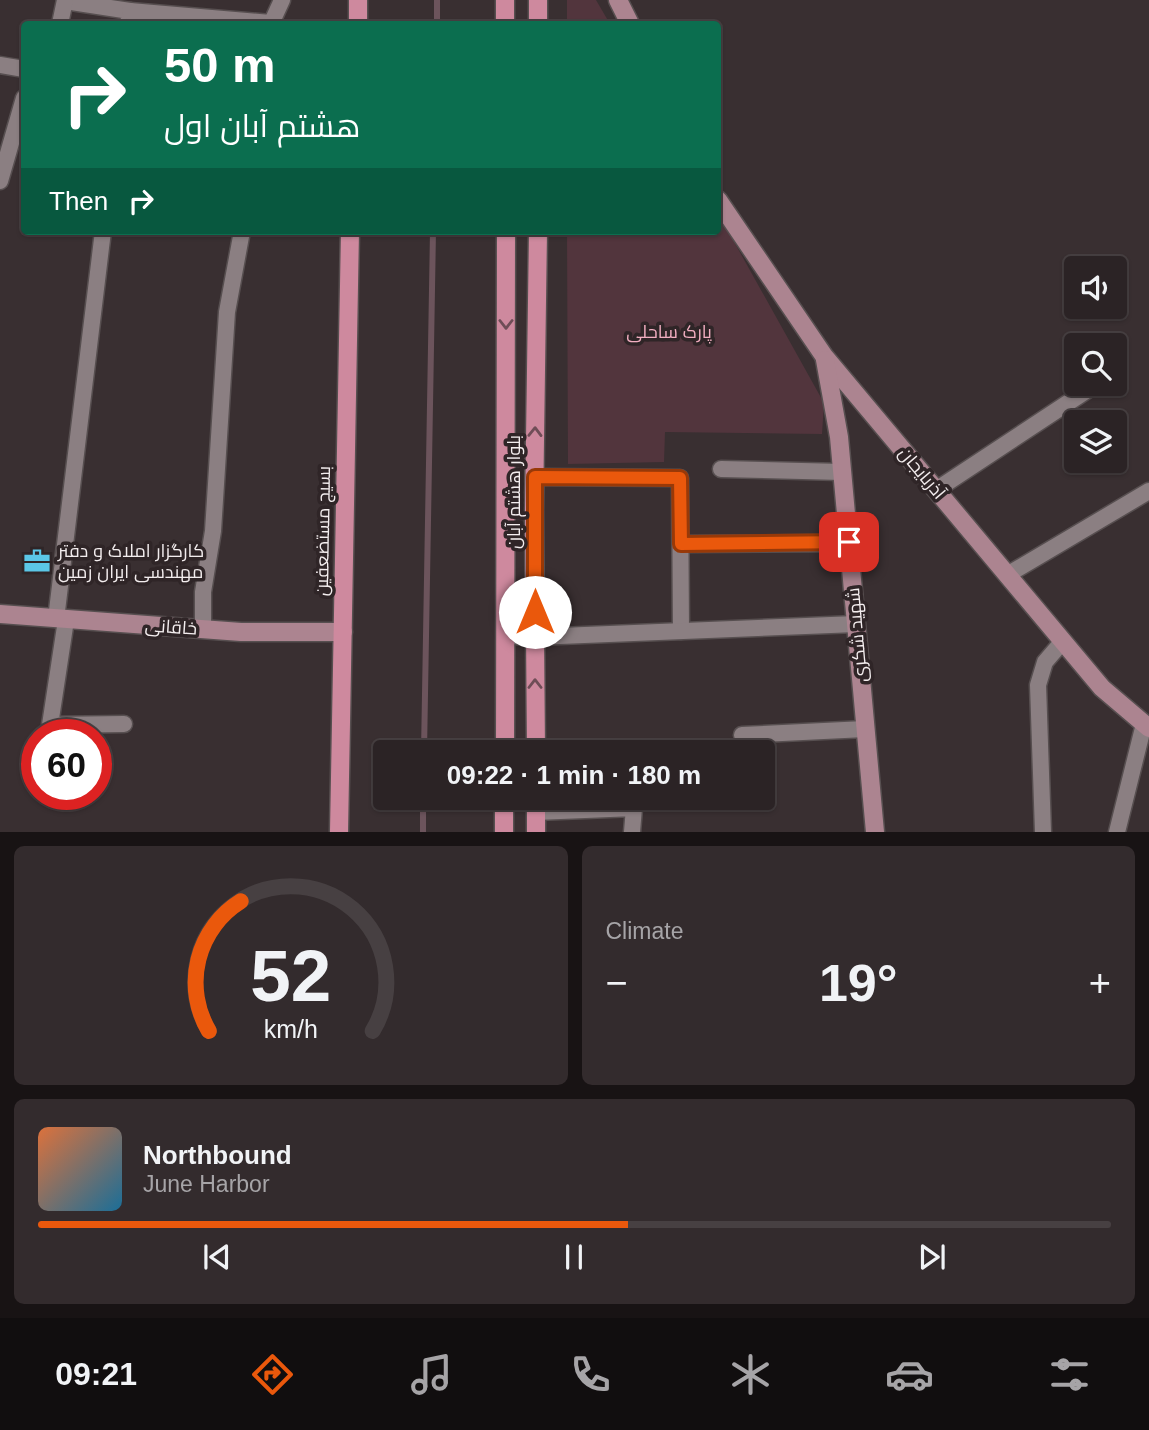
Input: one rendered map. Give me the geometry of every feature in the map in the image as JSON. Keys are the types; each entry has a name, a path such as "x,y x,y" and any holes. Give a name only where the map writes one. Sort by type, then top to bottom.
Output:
{"main road":[{"path":"358,0 358,21"},
{"path":"505,0 505,21"},
{"path":"538,0 538,21"},
{"name":"بسیج مستضعفین","path":"339,831 350,235"},
{"name":"بلوار هشتم آبان","path":"505,740 506,235"},
{"name":"بلوار هشتم آبان","path":"536,740 538,235"},
{"path":"506,286 537,288"},
{"path":"504,810 504,831"},
{"path":"536,810 536,831"}],"street":[{"path":"272,21 282,0"},
{"path":"618,0 628,21"},
{"path":"61,21 65,1 129,18 200,21"},
{"path":"0,65 21,68"},
{"path":"0,181 21,108"},
{"name":"آذربایجان","path":"721,204 824,356 1102,688 1147,726"},
{"path":"103,235 50,725 124,724"},
{"path":"202,629 203,592 213,531 227,312 241,235"},
{"name":"شهید شکری","path":"824,356 839,437 875,831"},
{"path":"936,490 1078,396"},
{"path":"721,469 842,472"},
{"path":"535,477 680,478 681,631"},
{"path":"1007,575 1149,491"},
{"path":"681,544 849,542"},
{"name":"خاقانی","path":"0,614 241,632 343,632"},
{"path":"506,636 856,624"},
{"path":"1043,831 1038,685 1045,662 1063,642"},
{"path":"1117,831 1147,726"},
{"path":"741,735 865,729"},
{"path":"632,831 634,810"}],"green space":[{"path":"567,0 596,0 608,21 567,21"},
{"name":"پارک ساحلی","path":"721,218 824,403 822,434 665,432 664,462 568,464 567,235 721,235"}],"waterway":[{"path":"437,0 437,21"},
{"path":"424,740 433,235"},
{"path":"423,810 423,832"}],"place":[{"name":"کارگزار املاک و دفتر مهندسی ایران زمین","path":"37,561"}],"route":[{"path":"535,612 535,477 680,478 681,544 849,542"}]}
